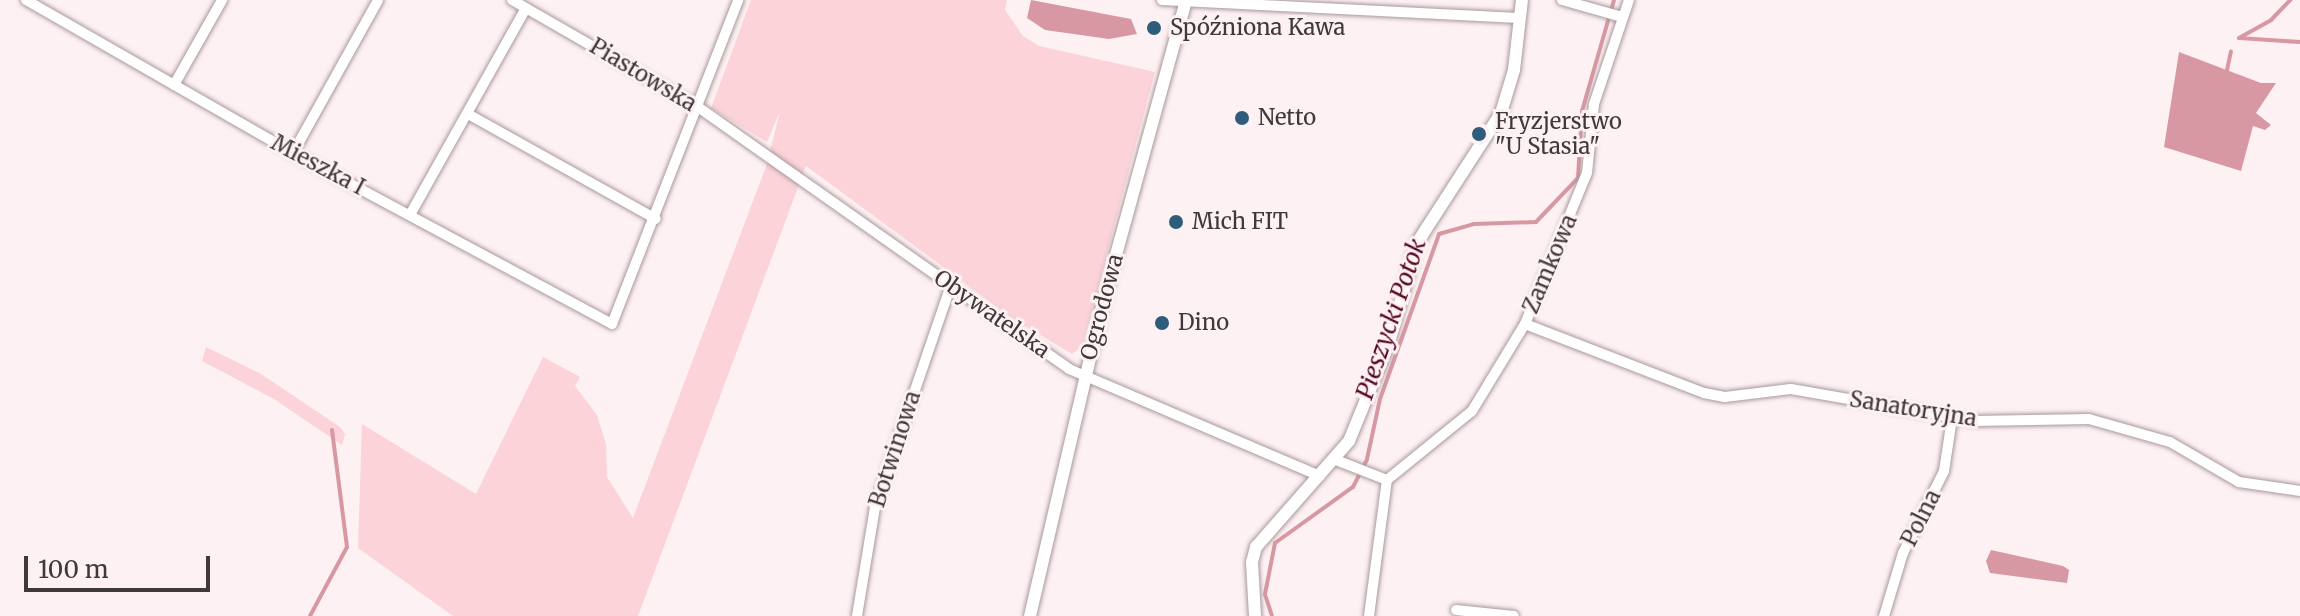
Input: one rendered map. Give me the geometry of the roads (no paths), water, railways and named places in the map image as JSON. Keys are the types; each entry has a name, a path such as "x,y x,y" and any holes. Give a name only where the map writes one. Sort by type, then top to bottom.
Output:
{"street":[{"name":"Mieszka I","path":"26,0 293,153 411,213 612,324 656,219"},
{"path":"174,85 222,0"},
{"path":"293,153 378,0"},
{"name":"Piastowska","path":"512,0 698,107 770,156"},
{"path":"468,114 656,219 738,0"},
{"path":"1162,0 1519,18"},
{"path":"1255,616 1252,562 1256,547 1336,460 1367,401 1417,243 1501,113 1514,70 1522,0"},
{"path":"1562,0 1619,16"},
{"name":"Zamkowa","path":"1387,480 1472,411 1525,324 1587,173 1594,104 1619,16 1629,0"},
{"name":"Ogrodowa","path":"1030,616 1084,376 1186,1"},
{"path":"411,213 526,8"},
{"name":"Obywatelska","path":"770,156 1084,376 1320,476"},
{"name":"Botwinowa","path":"857,616 875,507 951,285"},
{"name":"Sanatoryjna","path":"1525,324 1704,393 1725,397 1791,389 1952,419 2089,419 2170,442 2239,482 2300,491"},
{"name":"Polna","path":"1884,616 1903,553 1944,471 1952,419"},
{"path":"1336,460 1387,480 1369,616"},
{"path":"1456,610 1514,616"}],"waterway":[{"name":"Pieszycki Potok","path":"1272,616 1265,594 1275,543 1353,487 1367,459 1380,399 1439,234 1474,224 1536,222 1578,178 1582,111 1614,0"},
{"path":"2239,38 2271,20 2290,0"},
{"path":"2239,38 2300,42"},
{"path":"2227,70 2231,51"},
{"path":"310,616 347,547 332,430"}],"place":[{"name":"Spóźniona Kawa","path":"1154,28"},
{"name":"Netto","path":"1242,118"},
{"name":"Fryzjerstwo \"U Stasia\"","path":"1479,134"},
{"name":"Mich FIT","path":"1176,222"},
{"name":"Dino","path":"1162,323"}]}
